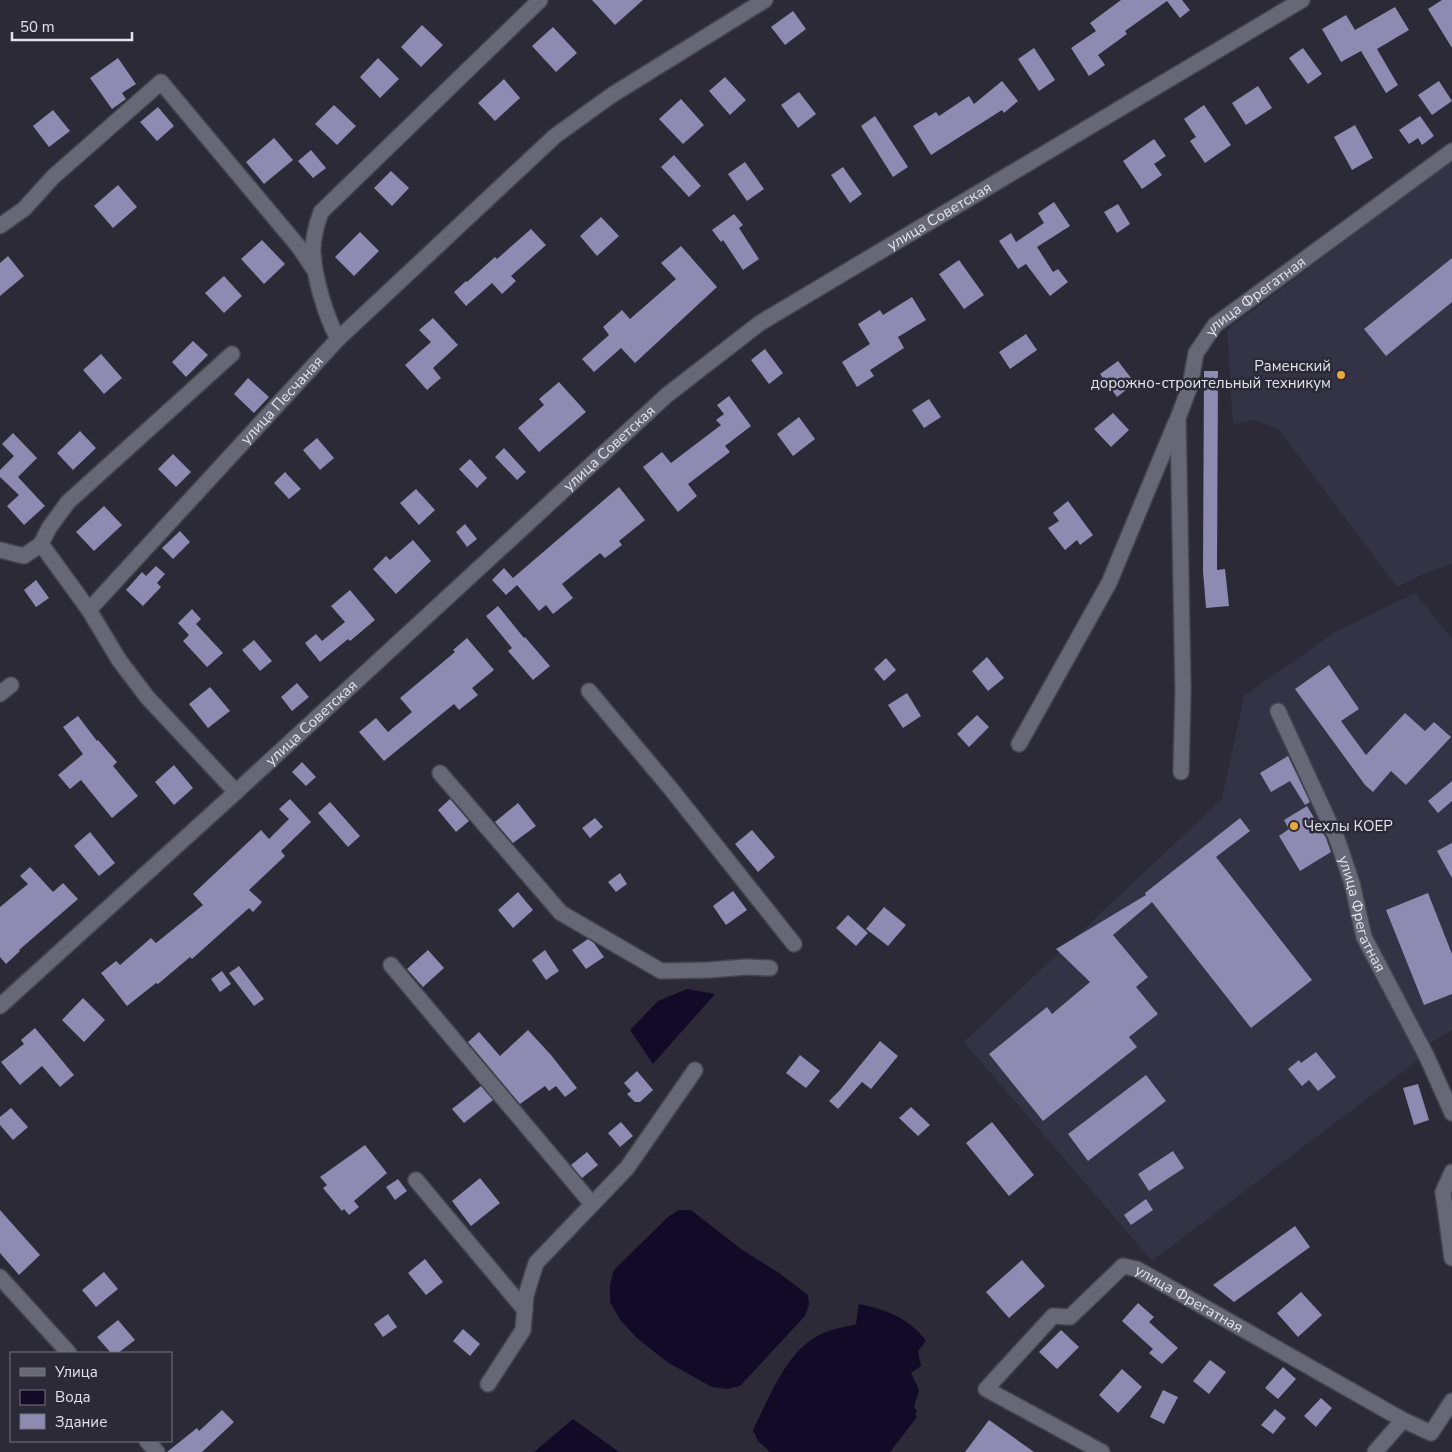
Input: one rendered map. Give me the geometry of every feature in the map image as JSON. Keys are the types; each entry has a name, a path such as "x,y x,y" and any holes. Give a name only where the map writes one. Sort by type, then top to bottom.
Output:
{"street":[{"path":"338,340 323,300 313,254 315,232 321,212 540,0"},
{"name":"улица Песчаная","path":"89,610 338,340 556,136 612,95 765,0"},
{"name":"улица Советская","path":"0,1006 236,792 666,395 760,323 1302,0"},
{"path":"0,226 24,209 53,177 161,82 299,247 317,273"},
{"name":"улица Фрегатная","path":"1182,772 1183,691 1178,418 1190,386 1196,352 1215,325 1452,151"},
{"path":"0,550 24,556 41,544 49,528 68,502 232,354"},
{"path":"1019,744 1109,583 1178,418"},
{"path":"41,544 89,610 119,660 147,697 236,792"},
{"path":"590,692 671,789 794,944"},
{"name":"улица Фрегатная","path":"1278,711 1337,840 1352,883 1364,938 1427,1057 1452,1113"},
{"path":"440,773 561,913 661,970 770,968"},
{"path":"391,965 592,1204"},
{"path":"488,1384 523,1330 526,1295 536,1263 627,1168 695,1070"},
{"path":"1452,1172 1443,1192 1452,1258"},
{"path":"416,1180 525,1310"},
{"name":"улица Фрегатная","path":"1102,1452 986,1389 1053,1316 1070,1317 1123,1266 1137,1269 1403,1420 1431,1433 1452,1401"},
{"path":"0,1277 67,1352"},
{"path":"1375,1452 1403,1420"},
{"path":"148,1442 157,1452"}],"shaded area":[{"name":"Раменский дорожно-строительный техникум","path":"1452,160 1452,564 1421,575 1397,587 1279,430 1255,420 1233,424 1227,330"},
{"path":"1415,593 1452,639 1452,1030 1421,1049 1424,1054 1409,1067 1152,1261 964,1042 1222,799 1244,696 1335,632"}],"water":[{"path":"687,989 715,994 653,1064 630,1030 658,1001"},
{"path":"679,1210 691,1210 741,1249 779,1273 808,1295 809,1305 805,1316 740,1386 727,1389 712,1387 667,1362 637,1338 621,1321 610,1302 610,1285 614,1270 669,1216"},
{"path":"859,1304 896,1316 912,1326 926,1341 918,1351 921,1366 911,1373 919,1390 914,1407 917,1411 915,1414 917,1417 890,1452 770,1452 758,1441 753,1430 782,1374 791,1360 812,1339 830,1331 856,1324"},
{"path":"573,1419 619,1452 534,1452"}],"building":[{"path":"592,0 643,0 615,25"},
{"path":"1121,0 1182,0 1190,10 1180,18 1167,1 1125,31 1127,34 1098,55 1105,65 1089,76 1071,48 1096,31 1090,23"},
{"path":"1442,0 1452,0 1452,48 1428,9"},
{"path":"1395,7 1409,30 1377,49 1398,85 1386,93 1361,51 1341,62 1322,29 1346,15 1355,30"},
{"path":"793,11 806,29 785,45 771,27"},
{"path":"422,25 443,45 421,67 401,47"},
{"path":"553,27 577,53 556,72 532,46"},
{"path":"1034,48 1055,80 1039,91 1018,59"},
{"path":"1303,48 1322,74 1308,84 1289,58"},
{"path":"118,58 136,84 122,93 126,99 112,109 90,78"},
{"path":"378,58 399,79 380,98 360,77"},
{"path":"725,77 746,100 730,115 709,91"},
{"path":"504,79 520,98 495,121 478,103"},
{"path":"1002,81 1018,101 1004,113 1002,110 931,155 913,126 936,112 939,116 969,96 974,104"},
{"path":"1439,81 1452,101 1432,115 1418,95"},
{"path":"1258,86 1272,108 1246,125 1232,103"},
{"path":"799,92 816,114 798,128 781,105"},
{"path":"681,99 704,125 683,144 659,119"},
{"path":"334,105 356,126 337,145 315,124"},
{"path":"1204,105 1231,145 1205,163 1190,141 1196,137 1184,119"},
{"path":"158,107 174,126 157,141 140,122"},
{"path":"53,110 70,131 49,147 33,126"},
{"path":"875,116 908,167 893,177 861,126"},
{"path":"1420,116 1434,136 1422,145 1418,138 1409,144 1399,130"},
{"path":"1355,125 1373,158 1352,170 1334,137"},
{"path":"274,138 293,160 264,184 246,162"},
{"path":"1154,139 1166,156 1154,164 1162,175 1142,189 1123,161"},
{"path":"311,150 326,168 313,178 298,161"},
{"path":"674,155 701,186 689,197 661,167"},
{"path":"745,162 764,189 747,201 728,174"},
{"path":"843,167 862,194 850,203 831,175"},
{"path":"391,171 409,188 392,206 374,188"},
{"path":"118,185 137,207 113,228 94,206"},
{"path":"1054,202 1070,226 1037,247 1053,272 1058,269 1068,282 1050,296 1026,264 1018,269 999,241 1011,233 1016,242 1044,223 1038,213"},
{"path":"1118,204 1130,224 1117,233 1104,212"},
{"path":"734,214 743,225 739,228 759,259 743,270 723,240 721,242 712,230"},
{"path":"601,217 619,236 597,256 580,236"},
{"path":"531,229 546,245 511,276 516,281 502,294 492,283 466,306 454,292 495,257 497,259"},
{"path":"360,232 379,251 354,276 335,257"},
{"path":"262,240 285,264 264,284 241,259"},
{"path":"681,246 717,287 635,363 621,348 594,372 582,359 609,335 603,327 622,310 630,319 676,279 661,263"},
{"path":"8,256 24,276 0,296 0,263"},
{"path":"1452,258 1452,302 1386,356 1364,329"},
{"path":"959,260 984,295 964,309 939,274"},
{"path":"224,276 242,296 224,313 205,293"},
{"path":"912,297 926,320 898,337 904,348 870,370 874,376 857,387 842,362 870,344 858,324 880,310 883,315"},
{"path":"433,318 458,345 433,368 441,378 427,390 405,365 431,342 419,330"},
{"path":"1026,334 1037,350 1010,369 999,352"},
{"path":"193,341 208,355 186,377 172,362"},
{"path":"765,349 783,373 769,384 751,360"},
{"path":"101,354 122,378 104,394 83,370"},
{"path":"1118,361 1135,383 1117,397 1100,374"},
{"path":"1204,371 1218,371 1217,570 1225,569 1229,606 1206,608 1203,571"},
{"path":"248,378 269,397 254,413 234,394"},
{"path":"559,382 586,412 539,452 518,428 544,405 539,399"},
{"path":"729,396 751,426 725,446 730,452 688,484 697,496 678,512 643,467 662,452 671,463 721,425 716,420 724,414 717,405"},
{"path":"929,399 941,417 924,428 912,410"},
{"path":"1113,413 1129,430 1111,447 1094,429"},
{"path":"799,417 815,439 793,456 777,434"},
{"path":"80,431 96,448 73,470 57,453"},
{"path":"13,433 37,458 18,477 45,506 24,525 7,506 19,495 0,477 0,470 14,456 2,444"},
{"path":"317,438 334,458 320,470 303,450"},
{"path":"504,448 526,472 517,480 495,457"},
{"path":"173,454 191,472 176,487 158,469"},
{"path":"470,459 487,478 477,488 459,469"},
{"path":"285,472 301,489 289,499 274,483"},
{"path":"619,487 645,520 619,541 622,545 605,558 600,553 562,584 573,598 553,614 546,605 539,611 517,585 506,595 492,580 504,568 513,578"},
{"path":"416,489 435,510 419,525 400,503"},
{"path":"1068,501 1093,535 1080,545 1077,540 1065,550 1048,528 1059,521 1053,513"},
{"path":"104,506 122,525 94,551 76,532"},
{"path":"465,524 477,539 467,547 456,532"},
{"path":"180,531 190,542 173,559 162,548"},
{"path":"413,540 431,561 396,594 373,569 386,556 390,560"},
{"path":"156,566 165,574 157,583 161,587 143,606 126,590 142,572 146,576"},
{"path":"36,580 49,598 36,607 24,590"},
{"path":"350,590 375,620 350,641 348,639 320,662 305,643 316,634 322,641 345,622 331,606"},
{"path":"498,606 550,666 533,680 508,651 512,648 486,616"},
{"path":"192,609 201,619 196,624 223,653 207,667 183,641 189,635 178,623"},
{"path":"467,638 494,670 472,688 478,695 459,710 454,704 384,761 359,732 376,718 388,732 412,712 400,698 455,652 453,650"},
{"path":"254,640 272,661 260,671 242,650"},
{"path":"987,657 1004,678 988,691 972,671"},
{"path":"886,658 896,670 884,681 874,669"},
{"path":"1329,665 1359,709 1341,721 1366,755 1405,713 1425,731 1434,722 1451,737 1406,785 1391,771 1373,792 1365,785 1295,689"},
{"path":"297,683 309,697 292,711 281,697"},
{"path":"210,687 230,711 208,728 189,704"},
{"path":"907,693 921,716 903,728 888,705"},
{"path":"977,715 989,727 969,747 957,734"},
{"path":"78,716 97,741 117,762 113,766 138,796 112,818 81,780 70,789 58,775 83,754 63,727"},
{"path":"1288,756 1310,802 1305,805 1290,781 1271,792 1260,773"},
{"path":"302,762 316,777 306,786 292,772"},
{"path":"174,765 193,788 174,805 155,782"},
{"path":"1452,781 1452,801 1438,813 1428,801"},
{"path":"290,799 311,822 281,851 285,856 249,890 262,902 253,912 249,908 192,959 190,957 158,984 156,983 127,1006 101,973 116,961 120,965 151,938 156,943 203,905 193,894 261,830 269,839 289,819 279,809"},
{"path":"450,799 469,821 456,832 438,810"},
{"path":"330,802 360,836 348,847 318,813"},
{"path":"518,803 536,826 513,843 495,822"},
{"path":"1307,806 1326,838 1331,852 1300,871 1279,836 1289,829 1284,820"},
{"path":"595,818 603,827 590,838 582,828"},
{"path":"1240,818 1250,831 1216,857 1312,980 1251,1028 1152,902 1113,935 1148,977 1136,987 1158,1014 1129,1037 1137,1047 1043,1121 989,1054 1047,1007 1052,1014 1090,982 1056,949 1146,895 1145,893"},
{"path":"752,830 775,857 758,872 735,844"},
{"path":"90,832 115,863 99,876 74,846"},
{"path":"1452,843 1452,878 1437,851"},
{"path":"30,867 53,892 63,883 78,899 19,950 6,964 0,957 0,907 28,884 20,876"},
{"path":"620,873 627,884 616,892 608,882"},
{"path":"733,891 747,910 726,925 713,906"},
{"path":"518,892 533,910 513,928 498,910"},
{"path":"1428,893 1452,954 1452,994 1424,1005 1386,910"},
{"path":"884,907 906,925 888,946 866,929"},
{"path":"848,915 868,933 856,946 836,928"},
{"path":"588,939 594,943 604,957 586,969 572,950"},
{"path":"428,950 444,968 423,987 407,969"},
{"path":"545,950 559,971 546,980 532,960"},
{"path":"239,966 264,999 254,1006 229,973"},
{"path":"222,971 231,984 220,992 211,979"},
{"path":"83,998 105,1020 84,1042 62,1020"},
{"path":"35,1028 74,1075 60,1087 42,1066 20,1085 1,1062 24,1044 21,1040"},
{"path":"528,1030 577,1088 565,1097 556,1086 549,1091 545,1086 520,1104 468,1042 479,1032 500,1056"},
{"path":"880,1041 898,1056 871,1089 862,1082 838,1109 829,1101"},
{"path":"1316,1052 1336,1077 1318,1091 1309,1080 1302,1086 1288,1069 1299,1060 1301,1063"},
{"path":"800,1055 820,1071 806,1088 786,1073"},
{"path":"637,1071 653,1090 640,1102 635,1102 627,1094 631,1091 624,1083"},
{"path":"1146,1075 1166,1101 1088,1161 1068,1134"},
{"path":"1418,1084 1429,1120 1414,1125 1403,1088"},
{"path":"481,1086 493,1100 464,1123 452,1109"},
{"path":"911,1107 930,1125 918,1136 899,1118"},
{"path":"11,1108 28,1127 13,1140 0,1125 0,1117"},
{"path":"621,1122 633,1136 620,1147 608,1133"},
{"path":"992,1122 1034,1175 1009,1196 966,1143"},
{"path":"365,1145 387,1173 354,1201 359,1207 349,1215 344,1209 342,1211 323,1188 327,1185 320,1177"},
{"path":"1173,1151 1184,1168 1149,1191 1138,1174"},
{"path":"587,1152 598,1165 582,1178 571,1165"},
{"path":"480,1178 500,1203 471,1226 452,1201"},
{"path":"398,1179 407,1191 395,1200 386,1187"},
{"path":"1146,1199 1153,1210 1131,1225 1124,1215"},
{"path":"0,1210 40,1255 19,1275 0,1253"},
{"path":"1295,1226 1310,1247 1234,1302 1213,1285"},
{"path":"425,1259 443,1282 426,1295 408,1273"},
{"path":"1022,1260 1045,1286 1009,1318 986,1292"},
{"path":"104,1272 118,1289 96,1307 82,1290"},
{"path":"1301,1292 1322,1315 1298,1337 1277,1313"},
{"path":"1138,1303 1154,1317 1149,1322 1178,1348 1162,1364 1149,1353 1153,1349 1122,1321"},
{"path":"388,1314 397,1327 383,1337 374,1324"},
{"path":"118,1320 135,1340 119,1352 110,1352 97,1337"},
{"path":"463,1329 480,1344 470,1356 453,1341"},
{"path":"1061,1330 1079,1347 1057,1369 1039,1352"},
{"path":"1210,1360 1226,1372 1209,1394 1193,1381"},
{"path":"1283,1367 1296,1379 1278,1399 1265,1388"},
{"path":"1122,1369 1142,1387 1118,1413 1099,1395"},
{"path":"1163,1390 1178,1397 1164,1424 1150,1417"},
{"path":"1321,1398 1332,1408 1316,1427 1304,1416"},
{"path":"1275,1409 1286,1418 1273,1434 1261,1425"},
{"path":"222,1410 234,1422 202,1452 167,1452 197,1428 199,1431"},
{"path":"989,1420 1034,1452 965,1452"}],"place":[{"name":"Раменский дорожно-строительный техникум","path":"1341,375"},
{"name":"Чехлы КОЕР","path":"1294,826"}]}
